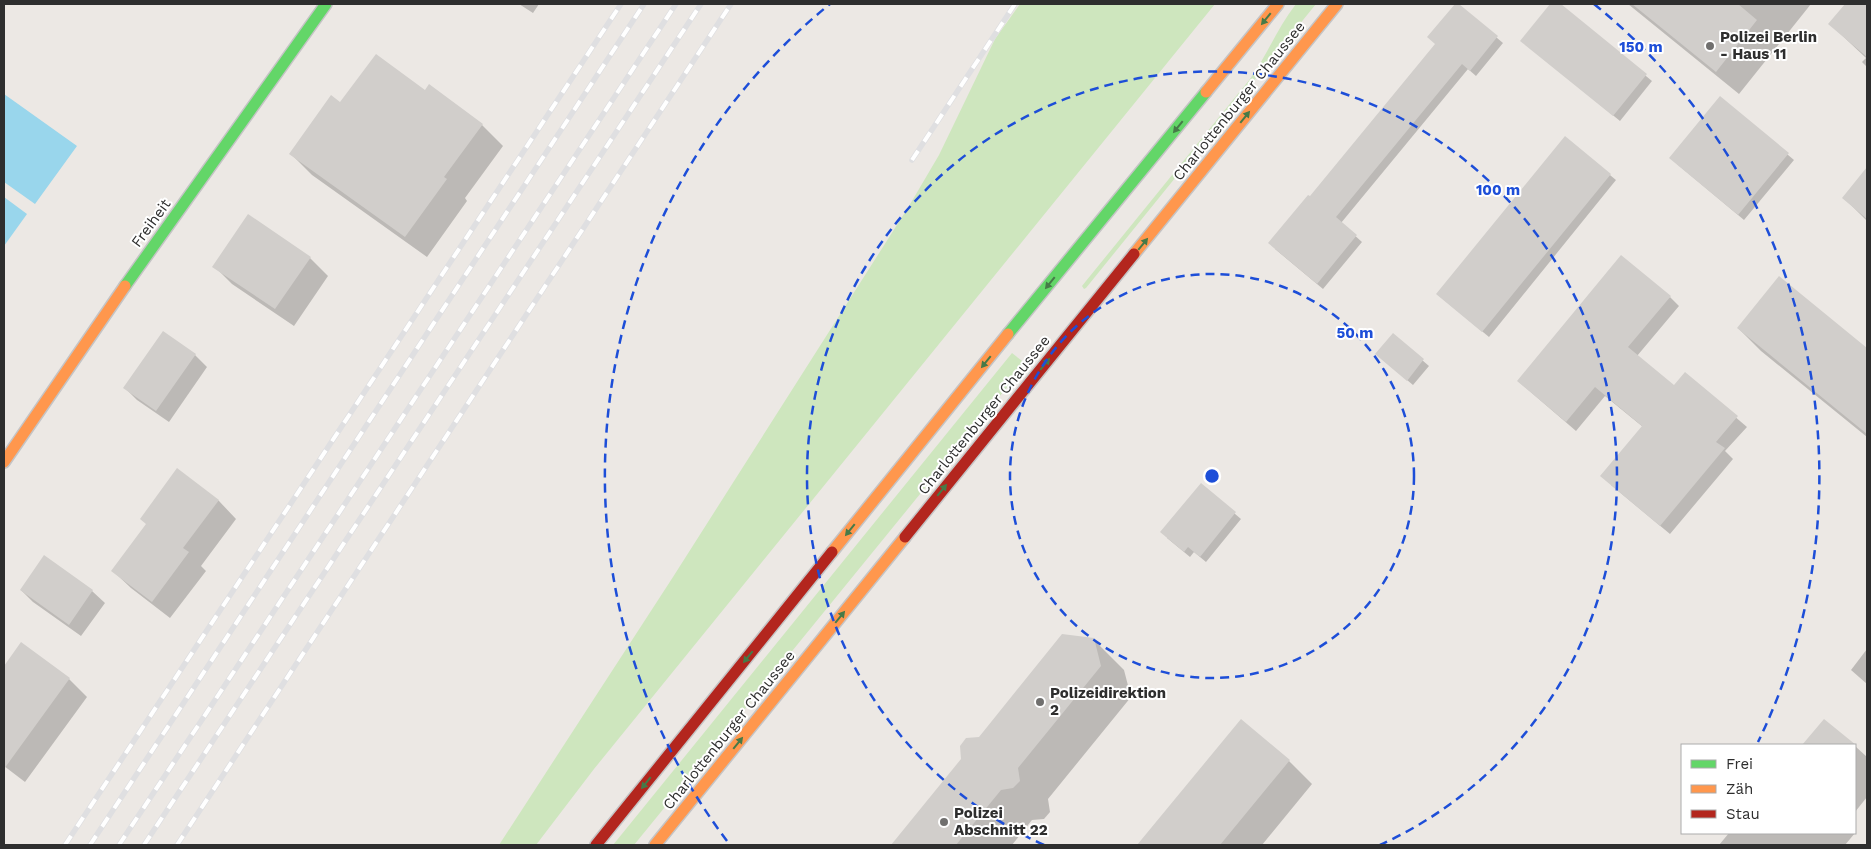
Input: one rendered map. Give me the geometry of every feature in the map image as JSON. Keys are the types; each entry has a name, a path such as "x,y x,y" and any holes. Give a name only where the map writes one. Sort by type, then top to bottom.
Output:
{"main road":[{"name":"Freiheit","path":"4,462 148,252 326,4"},
{"name":"Charlottenburger Chaussee","path":"596,845 1022,317 1278,4"},
{"name":"Charlottenburger Chaussee","path":"654,845 1337,4"}],"green space":[{"path":"1020,4 1215,4 594,769 536,845 499,845 673,577 909,206 939,155 995,39"},
{"path":"1296,4 1316,4 1084,289 1082,286 1250,79"},
{"path":"1012,353 1026,364 634,845 613,845"}],"water":[{"path":"4,94 77,146 35,204 4,182"},
{"path":"4,197 27,214 4,246"}],"building":[{"path":"1455,4 1459,4 1498,36 1470,71 1462,64 1336,217 1357,235 1317,284 1268,243 1308,195 1310,196 1435,44 1427,37"},
{"path":"1550,4 1561,4 1647,74 1613,116 1520,41"},
{"name":"Polizei Berlin - Haus 11","path":"1632,4 1738,4 1757,20 1716,72"},
{"path":"1845,4 1867,4 1867,57 1828,24"},
{"path":"376,54 425,90 429,84 483,124 444,177 447,179 405,237 289,154 331,95 340,102"},
{"path":"1720,96 1789,153 1738,215 1669,158"},
{"path":"1565,136 1611,174 1482,332 1436,294"},
{"path":"1867,167 1867,219 1842,198"},
{"path":"248,214 311,257 275,309 212,267"},
{"path":"1621,255 1671,296 1628,347 1674,385 1685,372 1738,416 1716,442 1725,448 1660,526 1600,476 1642,426 1595,387 1566,422 1517,381"},
{"path":"1779,276 1867,348 1867,434 1737,328"},
{"path":"163,331 196,354 156,411 123,388"},
{"path":"1393,333 1424,359 1407,381 1375,354"},
{"path":"177,468 219,500 183,548 189,552 152,602 111,571 146,524 140,519"},
{"path":"1201,483 1236,512 1200,557 1188,547 1184,552 1160,532"},
{"path":"44,555 93,590 69,625 20,590"},
{"name":"Polizeidirektion 2","path":"1062,634 1094,638 1101,666 1018,768 1020,781 1013,788 1001,790 956,845 891,845 961,759 960,746 966,738 979,737"},
{"path":"21,642 70,678 4,769 4,666"},
{"path":"1241,719 1290,760 1220,845 1137,845"},
{"path":"1824,719 1855,744 1803,744"}],"railway":[{"path":"65,845 621,4"},
{"path":"90,845 644,4"},
{"path":"119,845 676,4"},
{"path":"144,845 701,4"},
{"path":"177,845 731,4"},
{"path":"912,160 1015,4"}],"traffic: fast":[{"path":"125,286 326,4"},
{"path":"1008,334 1206,92"}],"traffic: slow":[{"path":"1206,92 1278,4"},
{"path":"1134,254 1337,4"},
{"path":"4,462 125,286"},
{"path":"832,552 1008,334"},
{"path":"655,845 905,537"}],"traffic: jam":[{"path":"905,537 1134,254"},
{"path":"596,845 832,552"}],"place":[{"name":"Polizei Berlin - Haus 11","path":"1710,46"},
{"name":"Polizeidirektion 2","path":"1040,702"},
{"name":"Polizei Abschnitt 22","path":"944,822"}]}
